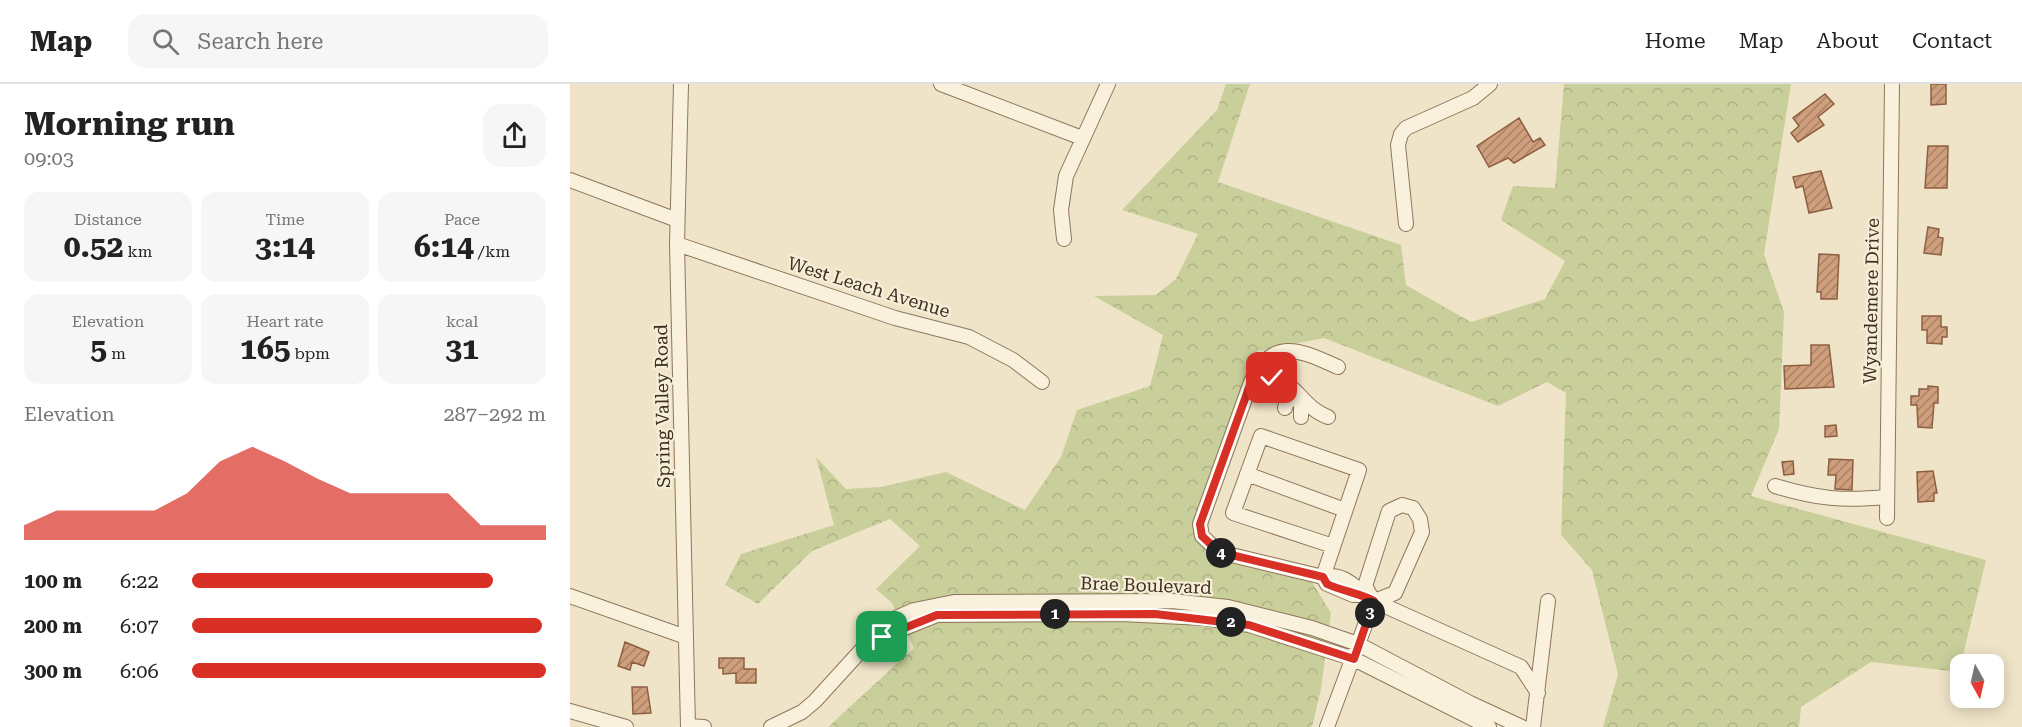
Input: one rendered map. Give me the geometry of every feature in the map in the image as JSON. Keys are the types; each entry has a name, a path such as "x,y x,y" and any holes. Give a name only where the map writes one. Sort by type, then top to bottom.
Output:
{"street":[{"name":"Spring Valley Road","path":"681,84 677,244 688,727"},
{"path":"941,84 1082,138"},
{"path":"1064,239 1062,194 1066,176 1108,84"},
{"path":"1406,224 1398,145 1401,134 1406,128 1473,98 1490,84"},
{"name":"Wyandemere Drive","path":"1887,518 1892,84"},
{"path":"570,180 678,220"},
{"name":"West Leach Avenue","path":"677,244 895,318 969,337 1013,360 1042,382"},
{"path":"1338,367 1292,350 1272,355 1260,363 1200,524 1202,536 1219,552 1323,577 1327,584 1353,595 1369,598 1521,667 1538,693"},
{"path":"1251,382 1263,378 1281,380 1302,396 1319,414 1328,417"},
{"path":"1281,380 1289,394 1285,408"},
{"path":"1281,380 1299,397 1301,417"},
{"path":"1323,577 1359,470 1261,436 1233,513 1333,546"},
{"path":"1247,474 1346,510"},
{"path":"1775,486 1817,498 1859,500 1887,497"},
{"path":"1327,727 1354,659 1369,598 1365,586 1389,511 1402,505 1413,508 1420,519 1422,532 1395,593 1369,598"},
{"path":"570,596 686,637"},
{"name":"Brae Boulevard","path":"771,727 802,712 815,701 887,622 914,610 954,602 1137,600 1228,607 1312,628 1358,644 1522,727"},
{"path":"1533,727 1548,601"},
{"name":"Brae Boulevard","path":"865,644 937,615 1155,614 1249,625 1354,659 1490,727"},
{"path":"1521,667 1532,665 1542,657"},
{"path":"570,711 626,727"},
{"path":"688,727 704,727"}],"green space":[{"path":"1226,84 1250,84 1218,182 1401,245 1406,285 1471,322 1545,299 1565,261 1501,220 1513,186 1555,188 1564,84 1791,84 1764,254 1784,312 1779,429 1751,496 1986,560 1963,654 1950,654 1950,671 1871,662 1801,707 1799,727 1603,727 1618,674 1592,570 1561,535 1566,393 1547,382 1498,406 1324,338 1257,351 1194,535 1219,560 1312,582 1331,613 1321,689 1312,727 828,727 914,648 892,603 876,589 920,546 890,519 812,551 758,604 725,585 741,554 834,525 816,457 846,489 881,487 946,472 1025,510 1061,457 1077,410 1150,386 1163,335 1094,296 1156,295 1176,279 1198,234 1122,210 1217,110"}],"building":[{"path":"1931,84 1946,84 1946,104 1931,105"},
{"path":"1825,94 1834,104 1818,117 1824,125 1798,142 1791,133 1799,126 1793,118"},
{"path":"1519,118 1533,142 1540,138 1545,145 1514,163 1508,158 1489,167 1477,146"},
{"path":"1928,146 1948,146 1947,188 1925,188"},
{"path":"1821,171 1832,208 1809,213 1803,186 1796,188 1793,177"},
{"path":"1928,227 1939,229 1938,237 1943,238 1941,255 1924,253"},
{"path":"1819,254 1839,255 1837,299 1821,299 1821,292 1817,292"},
{"path":"1922,316 1941,316 1941,327 1947,327 1947,337 1942,337 1942,344 1927,343 1927,330 1922,330"},
{"path":"1811,345 1829,345 1834,387 1785,389 1784,366 1811,365"},
{"path":"1928,386 1938,387 1938,403 1934,403 1932,428 1918,427 1917,405 1911,405 1911,396 1919,396 1919,389 1928,389"},
{"path":"1836,425 1837,436 1825,437 1825,426"},
{"path":"1829,459 1853,460 1852,490 1835,489 1836,475 1828,475"},
{"path":"1793,461 1794,474 1784,475 1782,462"},
{"path":"1933,471 1937,493 1934,493 1934,501 1918,502 1917,472"},
{"path":"625,642 649,652 644,666 632,662 630,670 618,666"},
{"path":"719,658 744,658 744,669 756,669 756,683 736,683 736,673 723,674 723,668 719,668"},
{"path":"632,687 647,687 651,713 633,714"}],"route":[{"path":"882,637 899,628 937,615 966,613 1005,616 1155,614 1249,625 1354,659 1374,601 1364,595 1353,595 1327,584 1323,577 1219,552 1202,536 1200,524 1251,382 1272,378"}]}
